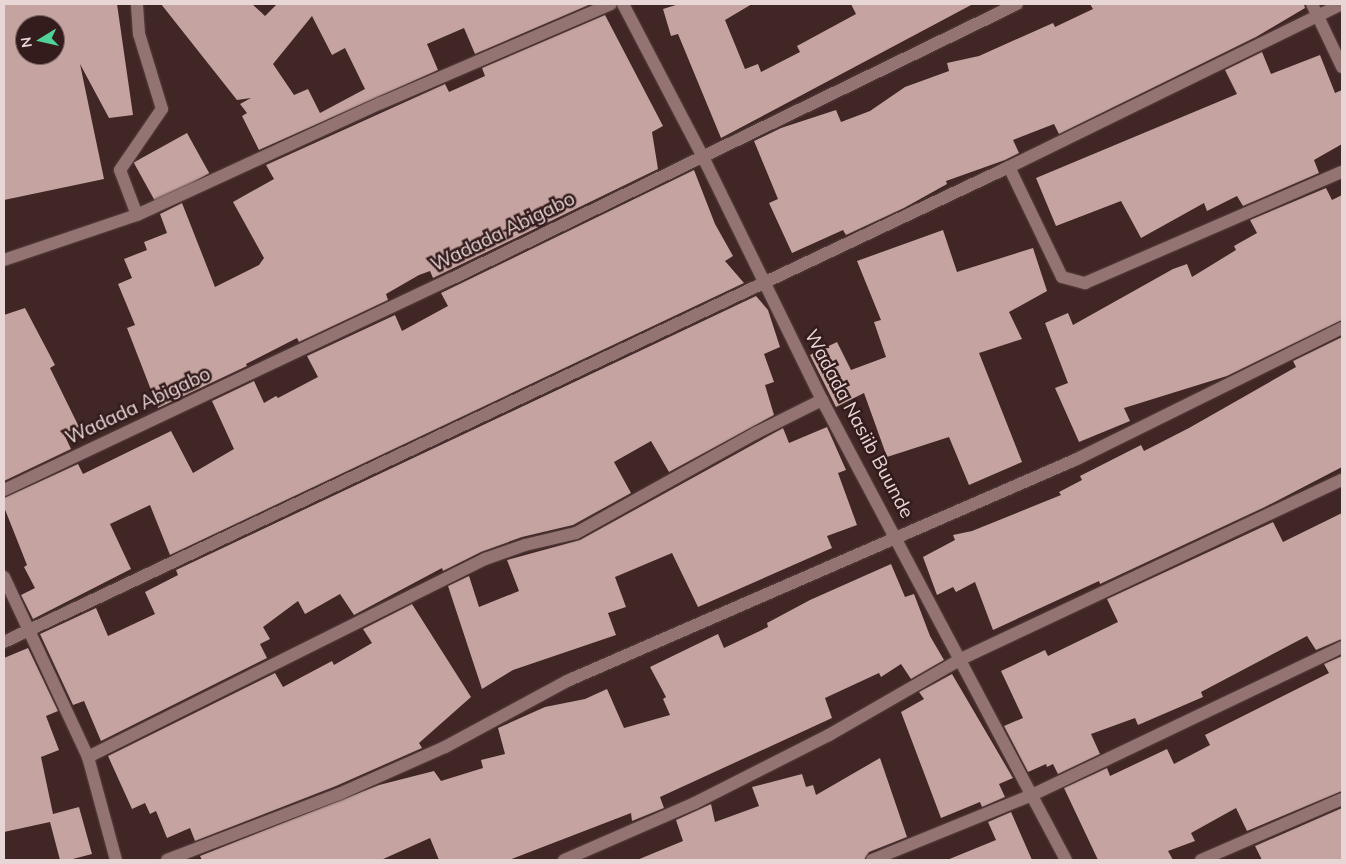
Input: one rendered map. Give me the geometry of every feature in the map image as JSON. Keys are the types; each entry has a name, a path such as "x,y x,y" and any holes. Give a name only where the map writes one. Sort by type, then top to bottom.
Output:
{"street":[{"path":"137,4 139,34 162,109 120,170 137,214"},
{"path":"4,260 137,214 381,103 611,4"},
{"name":"Wadada Nasiib Buunde","path":"623,4 702,155 822,400 898,538 1066,860"},
{"name":"Wadada Abigabo","path":"4,490 452,279 702,155 1018,4"},
{"path":"1312,4 1342,67"},
{"path":"4,642 764,281 1009,167 1342,4"},
{"path":"1009,167 1062,278 1075,283 1085,283 1342,172"},
{"path":"168,860 339,794 445,747 567,682 1077,459 1342,328"},
{"path":"88,757 485,559 525,545 576,533 822,400"},
{"path":"564,860 695,803 829,735 962,659 1342,480"},
{"path":"4,577 88,757 116,860"},
{"path":"872,860 1032,795 1342,647"},
{"path":"1201,860 1342,799"}],"building":[{"path":"4,4 117,4 133,115 109,118 80,64 104,179 4,200"},
{"path":"161,4 252,4 265,16 277,4 591,4 475,54 464,28 427,44 438,70 259,150 242,116 247,113 240,104 251,98 237,100","holes":["312,16 332,55 345,48 365,89 320,113 308,89 294,95 273,64"]},
{"path":"679,4 752,4 725,20 745,69 758,64 761,72 800,52 797,46 856,14 851,4 973,4 721,138 678,34 671,36 663,9"},
{"path":"1090,4 1304,4 1305,8 1256,37 1059,134 1054,124 1013,140 1019,153 1005,160 946,181 947,184 904,208 846,235 843,230 792,253 769,203 778,199 754,141 781,128 836,110 841,122 870,111 905,87 949,71 947,63 979,56 1053,23 1055,27 1093,9"},
{"path":"605,15 663,126 652,132 658,169 433,278 430,271 419,275 386,294 388,300 299,342 297,338 246,364 247,366 158,408 127,328 135,325 118,284 132,278 124,259 147,250 144,242 167,233 160,214 182,203 215,287 259,265 264,258 233,202 274,179 266,165 445,84 449,92 485,76 482,68"},
{"path":"1262,52 1271,74 1320,55 1335,93 1342,90 1342,144 1314,160 1319,173 1243,206 1237,196 1207,211 1204,203 1141,238 1121,201 1056,226 1036,178 1237,94 1225,70"},
{"path":"187,133 209,173 156,203 134,163"},
{"path":"694,170 715,224 733,256 725,261 744,283 170,555 150,505 110,524 131,569 33,619 21,595 35,588 24,567 27,565 4,507 4,498 78,464 83,474 171,431 193,473 234,449 212,401 254,381 264,403 276,396 278,398 318,377 307,356 395,315 402,331 448,306 441,293"},
{"path":"1326,188 1332,200 1342,195 1342,320 1227,376 1124,408 1130,421 1079,442 1055,388 1068,383 1045,323 1068,313 1073,325 1173,269 1187,264 1192,277 1236,250 1234,246 1257,233 1250,220"},
{"path":"943,230 957,272 1033,248 1047,291 1009,312 1022,339 979,353 1022,462 969,485 949,437 887,457 864,393 836,407 810,355 837,342 851,370 886,357 874,322 881,320 857,261"},
{"path":"756,296 768,310 780,347 764,354 774,382 765,385 774,415 669,472 651,441 614,462 631,493 573,525 522,537 481,552 443,571 442,568 354,615 340,594 305,614 298,601 263,627 270,639 260,644 267,658 101,741 84,701 73,705 40,634 96,608 108,636 155,614 145,592 178,575 176,570"},
{"path":"25,308 55,365 50,368 79,427 64,434 71,449 4,481 4,315"},
{"path":"1342,337 1342,467 1265,507 1100,584 1099,581 993,630 975,582 956,592 953,587 937,595 923,557 955,540 953,535 972,531 1061,495 1059,492 1082,480 1080,476 1141,445 1144,451 1189,428 1296,367 1293,361"},
{"path":"827,427 846,470 838,473 857,525 827,536 832,548 698,607 672,553 615,577 626,607 608,613 616,635 513,670 482,689 448,586 469,576 479,607 519,591 507,560 580,540 783,428 789,443"},
{"path":"1342,513 1342,639 1316,650 1307,636 1201,692 1203,697 1138,725 1135,718 1091,734 1100,754 1058,774 1053,764 1047,767 1046,764 1028,772 1004,726 1023,718 1001,671 1045,650 1048,656 1118,622 1107,599 1273,522 1283,542"},
{"path":"891,564 905,597 914,594 930,636 944,660 911,679 901,664 881,677 879,673 825,698 832,718 660,797 664,808 632,821 631,813 509,860 439,860 430,838 381,860 202,860 200,856 379,785 434,771 441,781 483,768 481,760 505,754 498,728 545,707 585,699 607,689 624,728 670,715 663,699 666,697 650,667 718,634 724,648 768,627 767,623 810,600"},
{"path":"412,604 471,697 419,743 422,748 336,786 195,841 190,828 167,838 156,811 150,814 145,803 132,809 108,756 275,673 283,687 332,661 334,665 372,643 363,629"},
{"path":"28,648 58,711 46,716 59,750 41,757 53,814 79,807 92,854 69,860 60,860 50,822 4,832 4,658"},
{"path":"1342,656 1342,791 1247,831 1236,808 1191,833 1195,841 1168,851 1173,860 1098,860 1064,788 1107,768 1110,776 1167,749 1174,764 1210,745 1205,735 1329,673 1324,664"},
{"path":"952,674 1013,778 999,784 1005,797 982,807 980,802 941,818 901,712 924,699 919,692"},
{"path":"880,758 907,837 869,852 864,860 637,860 683,841 676,820 711,804 715,822 759,806 752,787 802,774 806,787 813,785 816,795"},
{"path":"1342,808 1342,860 1262,860 1255,846"},
{"path":"1011,812 1032,860 947,860 996,840 988,822"}]}
